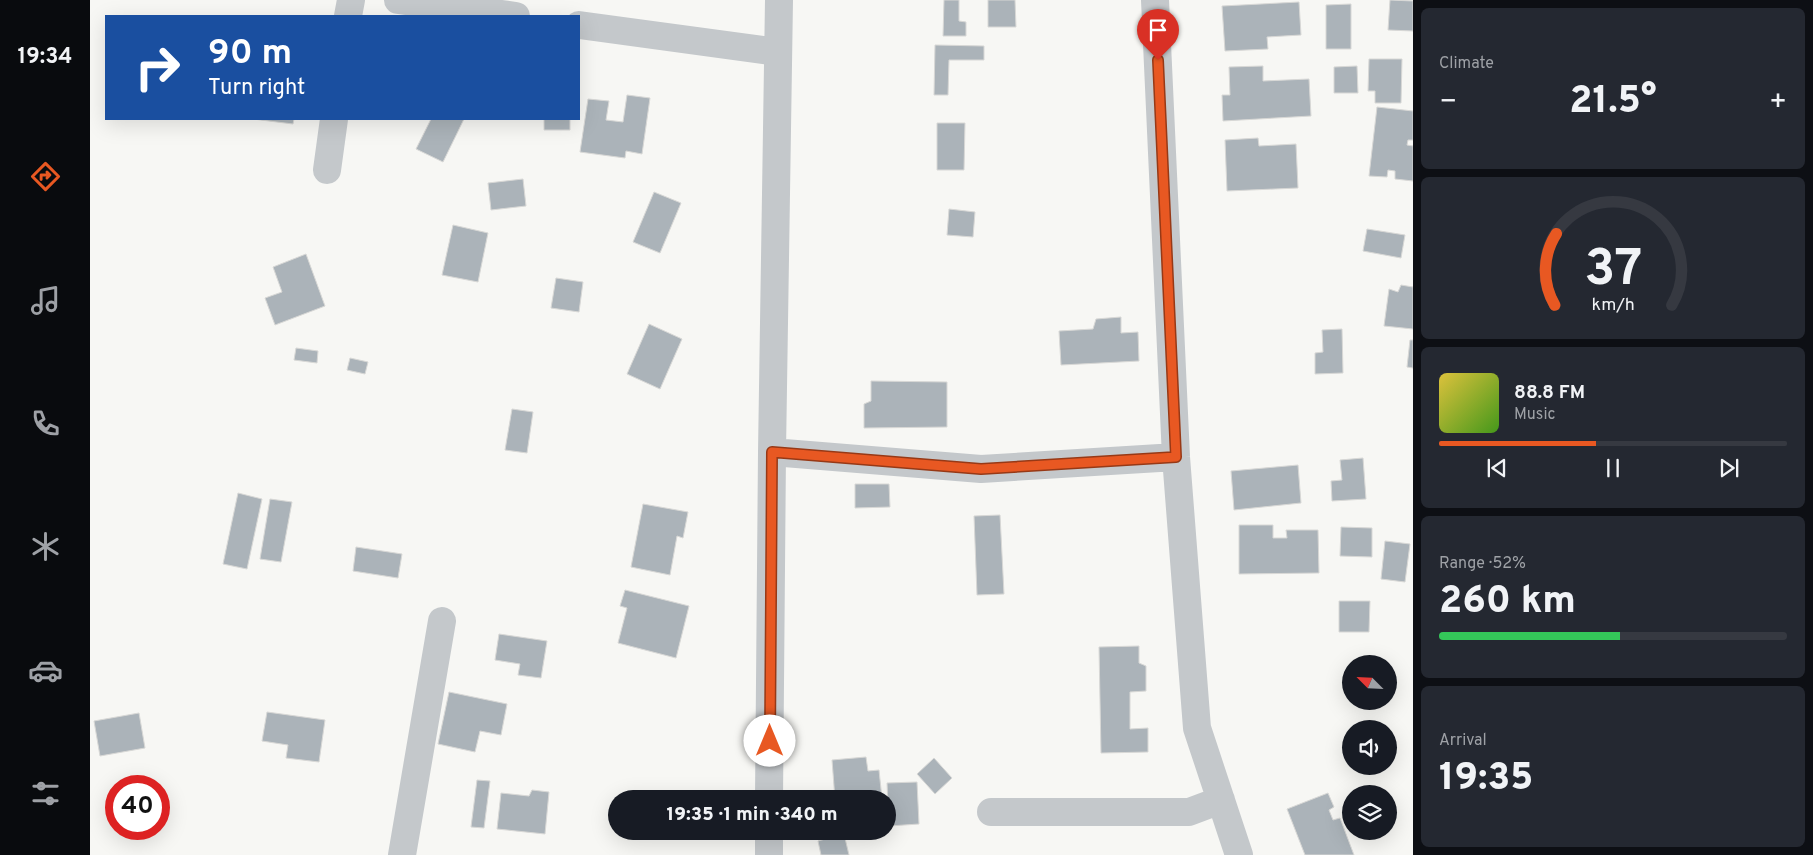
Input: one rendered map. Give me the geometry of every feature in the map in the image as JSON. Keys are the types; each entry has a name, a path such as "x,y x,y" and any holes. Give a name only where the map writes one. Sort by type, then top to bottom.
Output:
{"street":[{"path":"348,15 350,0"},
{"path":"398,0 509,15"},
{"path":"769,790 779,0"},
{"path":"1155,0 1176,457 1197,728 1240,855"},
{"path":"580,25 778,52"},
{"path":"327,170 334,120"},
{"path":"772,452 981,469 1176,457"},
{"path":"402,855 442,621"},
{"path":"991,812 1189,812 1221,800"},
{"path":"769,840 769,855"}],"building":[{"path":"944,0 959,0 959,21 966,22 966,36 943,36"},
{"path":"988,0 1015,0 1016,27 988,27"},
{"path":"1390,0 1413,1 1413,31 1388,30"},
{"path":"1299,2 1301,35 1267,37 1268,49 1225,51 1222,6"},
{"path":"1351,4 1351,49 1326,49 1326,5"},
{"path":"935,45 984,46 984,60 949,60 948,95 934,95"},
{"path":"1369,59 1402,59 1401,103 1375,103 1375,91 1368,91"},
{"path":"1263,66 1263,81 1309,79 1311,116 1223,121 1222,95 1230,95 1229,67"},
{"path":"1357,66 1358,93 1334,93 1334,67"},
{"path":"627,95 650,98 642,154 626,151 625,158 580,152 588,99 609,101 606,120 623,122"},
{"path":"1377,107 1413,111 1413,140 1408,140 1407,145 1413,146 1413,181 1395,179 1395,171 1388,170 1387,177 1369,176"},
{"path":"261,120 294,120 293,124"},
{"path":"430,120 464,120 443,162 416,149"},
{"path":"544,120 570,120 570,130 544,130"},
{"path":"937,123 965,123 964,170 937,170"},
{"path":"1258,138 1259,146 1296,144 1298,188 1227,191 1225,140"},
{"path":"523,179 526,206 491,210 488,183"},
{"path":"654,192 681,203 660,253 633,242"},
{"path":"949,209 975,212 973,237 947,235"},
{"path":"453,225 488,233 478,282 442,275"},
{"path":"1367,229 1405,235 1401,258 1363,251"},
{"path":"306,254 325,306 275,325 265,298 282,292 273,267"},
{"path":"556,278 583,282 579,312 551,308"},
{"path":"1401,285 1413,287 1413,329 1384,326 1389,289 1398,292"},
{"path":"1121,317 1121,333 1138,332 1139,361 1061,365 1059,331 1093,329 1096,319"},
{"path":"649,324 682,339 660,389 627,374"},
{"path":"1342,329 1343,373 1315,374 1315,353 1323,352 1322,330"},
{"path":"1410,340 1413,340 1413,368 1407,367"},
{"path":"296,348 318,351 317,363 294,360"},
{"path":"350,358 368,362 365,374 347,370"},
{"path":"871,381 947,382 947,427 864,428 864,404 871,401"},
{"path":"512,409 533,412 527,453 505,450"},
{"path":"1363,458 1366,499 1332,501 1331,481 1342,480 1340,460"},
{"path":"1298,465 1301,503 1234,510 1231,471"},
{"path":"855,484 889,484 890,507 855,508"},
{"path":"238,493 262,499 247,569 223,564"},
{"path":"270,499 292,502 281,562 260,559"},
{"path":"643,504 688,512 683,538 677,536 670,575 631,567"},
{"path":"1000,515 1004,594 977,595 974,516"},
{"path":"1239,525 1273,525 1273,538 1287,538 1286,530 1318,530 1319,573 1239,574"},
{"path":"1341,527 1372,528 1372,557 1340,556"},
{"path":"1385,541 1410,544 1405,582 1381,579"},
{"path":"356,547 402,554 398,578 353,571"},
{"path":"625,590 689,606 676,658 618,643 627,608 620,606"},
{"path":"1339,601 1370,601 1369,632 1339,632"},
{"path":"499,634 547,641 541,678 518,675 520,664 495,660"},
{"path":"1139,646 1139,663 1146,666 1146,691 1130,692 1130,729 1148,728 1148,752 1101,753 1099,647"},
{"path":"449,692 507,704 501,735 480,731 475,752 438,744"},
{"path":"267,712 325,720 319,762 286,758 288,745 262,741"},
{"path":"139,713 145,748 100,756 94,721"},
{"path":"866,757 868,771 879,770 881,790 834,790 832,760"},
{"path":"934,758 952,778 935,794 917,774"},
{"path":"477,780 490,781 484,828 471,827"},
{"path":"917,782 919,824 896,826 896,790 887,790 887,783"},
{"path":"532,790 549,792 545,834 497,829 501,793 529,796"},
{"path":"1328,793 1334,807 1329,810 1333,820 1340,818 1342,823 1342,840 1348,840 1354,855 1305,855 1287,809"},
{"path":"845,840 849,855 821,855 818,841"}],"route":[{"path":"770,741 772,452 981,469 1176,457 1158,60"}]}
